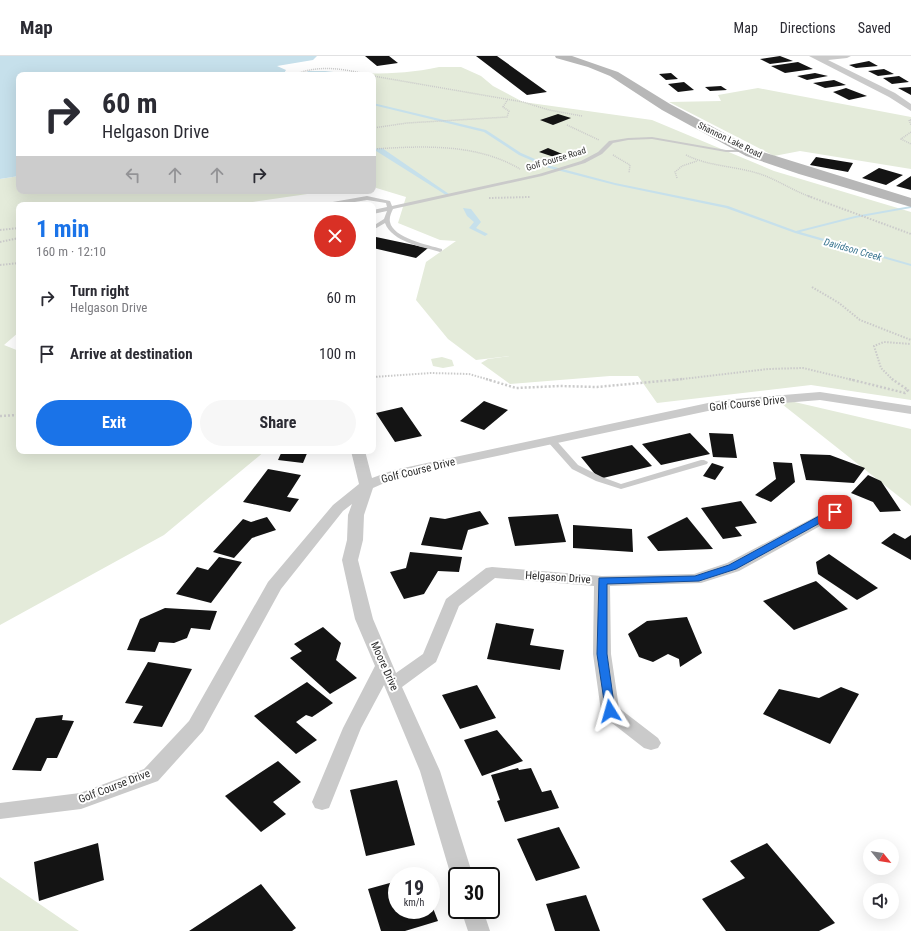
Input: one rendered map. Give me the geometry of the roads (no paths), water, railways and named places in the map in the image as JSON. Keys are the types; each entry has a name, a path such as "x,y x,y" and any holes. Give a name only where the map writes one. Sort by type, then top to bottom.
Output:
{"main road":[{"name":"Shannon Lake Road","path":"560,56 592,65 614,74 640,89 666,107 748,151 804,171 911,203"}],"street":[{"path":"816,58 847,56"},
{"path":"816,58 892,95 911,108"},
{"name":"Golf Course Drive","path":"0,811 81,801 151,775 196,726 274,586 338,508 366,485 394,474 722,404 820,396 911,410"},
{"path":"359,454 366,485"},
{"name":"Moore Drive","path":"366,485 356,516 355,540 350,560 364,619 430,771 459,867"},
{"name":"Helgason Drive","path":"393,684 430,658 452,603 492,572 602,581 695,579 733,567 835,512"},
{"path":"602,581 602,654 610,711 651,743"},
{"path":"322,802 352,728 385,665"},
{"path":"475,919 479,931"}],"lane":[{"name":"Golf Course Road","path":"376,211 527,177 583,162 600,153 611,142 628,139 652,138 726,151 748,151"},
{"path":"344,202 367,198 388,202 390,209 387,220 389,228 395,235 440,250"},
{"path":"376,226 387,220"},
{"path":"551,440 575,467 599,479 621,487 704,462"}],"water":[{"path":"0,56 317,56 313,60 277,66 286,70 285,72 16,72 16,176 0,179"},
{"path":"325,71 334,72 307,72"},
{"path":"382,148 449,194 446,195 376,151 376,149"},
{"path":"463,208 471,209 481,222 476,228 488,234 485,236 469,228 474,222 467,216"}],"waterway":[{"path":"376,105 485,131 520,154 550,167 615,184 727,207 796,232"},
{"path":"796,232 855,217 911,207"},
{"name":"Davidson Creek","path":"796,232 911,265"}]}
